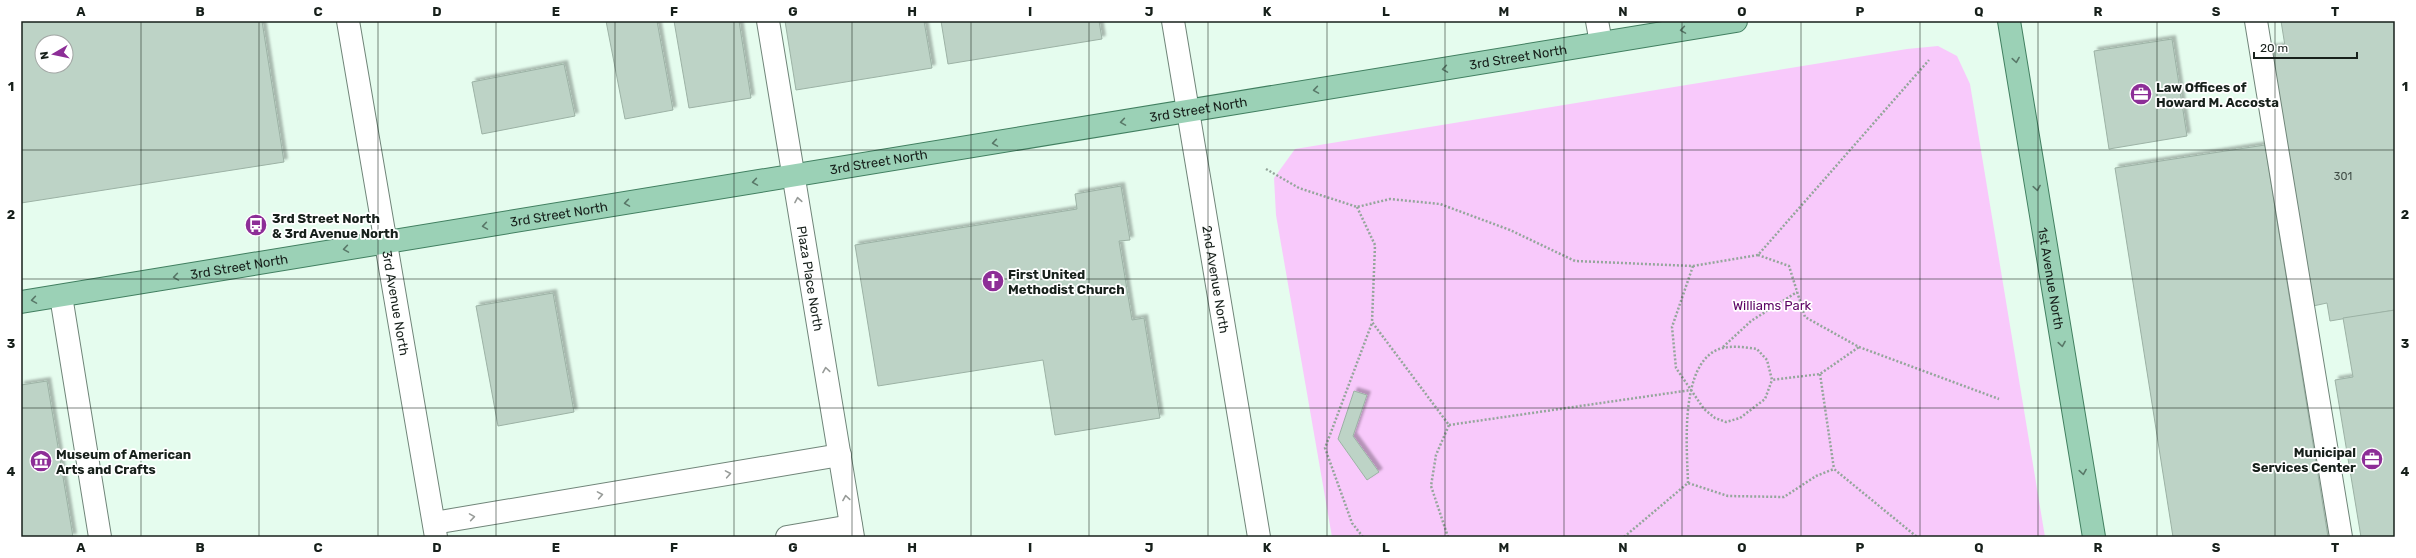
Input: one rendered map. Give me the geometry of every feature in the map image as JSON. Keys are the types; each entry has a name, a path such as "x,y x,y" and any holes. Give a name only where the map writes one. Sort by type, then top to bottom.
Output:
{"main road":[{"name":"3rd Street North","path":"21,302 1189,112 1736,21"},
{"name":"1st Avenue North","path":"2010,21 2094,537"}],"street":[{"name":"3rd Avenue North","path":"348,21 435,530"},
{"name":"Plaza Place North","path":"768,21 852,532"},
{"name":"2nd Avenue North","path":"1173,21 1259,537"},
{"path":"1597,21 1601,43"},
{"path":"2256,21 2341,537"},
{"path":"61,296 100,537"},
{"path":"435,530 840,455"},
{"path":"787,537 852,532"}],"path":[{"path":"1758,255 1929,60"},
{"path":"1266,169 1299,188 1357,207 1390,200 1440,204 1510,230 1575,261 1693,266 1758,255 1789,266 1805,317 1859,347 1999,399"},
{"path":"1357,207 1375,245 1372,322 1325,448 1352,523 1363,537"},
{"path":"1693,266 1672,327 1676,368 1704,409 1715,418 1726,422 1740,418 1765,399 1772,380 1767,360 1758,350 1723,348"},
{"path":"1688,483 1686,433 1694,376 1712,353 1723,348 1751,321 1797,292"},
{"path":"1372,322 1449,425"},
{"path":"1772,380 1820,374 1859,347"},
{"path":"1820,374 1834,469 1917,537"},
{"path":"1449,425 1691,390"},
{"path":"1448,537 1431,486 1436,455 1449,425"},
{"path":"1688,483 1728,496 1784,497 1816,476 1834,469"},
{"path":"1624,537 1688,483"}],"green space":[{"name":"Williams Park","path":"1938,46 1957,56 1970,84 2045,537 1332,537 1276,215 1274,178 1295,149 1907,49"}],"building":[{"path":"21,21 262,21 284,162 21,203"},
{"path":"606,21 657,21 673,110 625,119"},
{"path":"674,21 739,21 751,98 689,108"},
{"path":"785,21 924,21 932,68 796,90"},
{"path":"941,21 1099,21 1102,39 948,64"},
{"path":"2281,21 2395,21 2395,310 2330,321 2327,303 2313,306 2270,48 2285,46"},
{"name":"Law Offices of Howard M. Accosta","path":"2172,39 2187,136 2109,149 2094,51"},
{"path":"564,64 575,116 482,134 472,82"},
{"path":"2265,145 2328,537 2173,537 2115,168"},
{"name":"First United Methodist Church","path":"1121,186 1130,240 1119,241 1132,320 1144,318 1160,418 1055,435 1043,360 878,386 855,245 1077,209 1075,194"},
{"path":"553,293 574,412 498,426 476,306"},
{"name":"Municipal Services Center","path":"2395,310 2395,537 2361,537 2335,380 2353,377 2343,318"},
{"name":"Museum of American Arts and Crafts","path":"47,381 73,537 21,537 21,385"},
{"path":"1354,391 1367,395 1353,436 1379,472 1367,480 1338,439"}],"place":[{"name":"Law Offices of Howard M. Accosta","path":"2141,94"},
{"name":"3rd Street North & 3rd Avenue North","path":"256,225"},
{"name":"First United Methodist Church","path":"993,281"},
{"name":"Municipal Services Center","path":"2372,459"},
{"name":"Museum of American Arts and Crafts","path":"41,461"}]}
